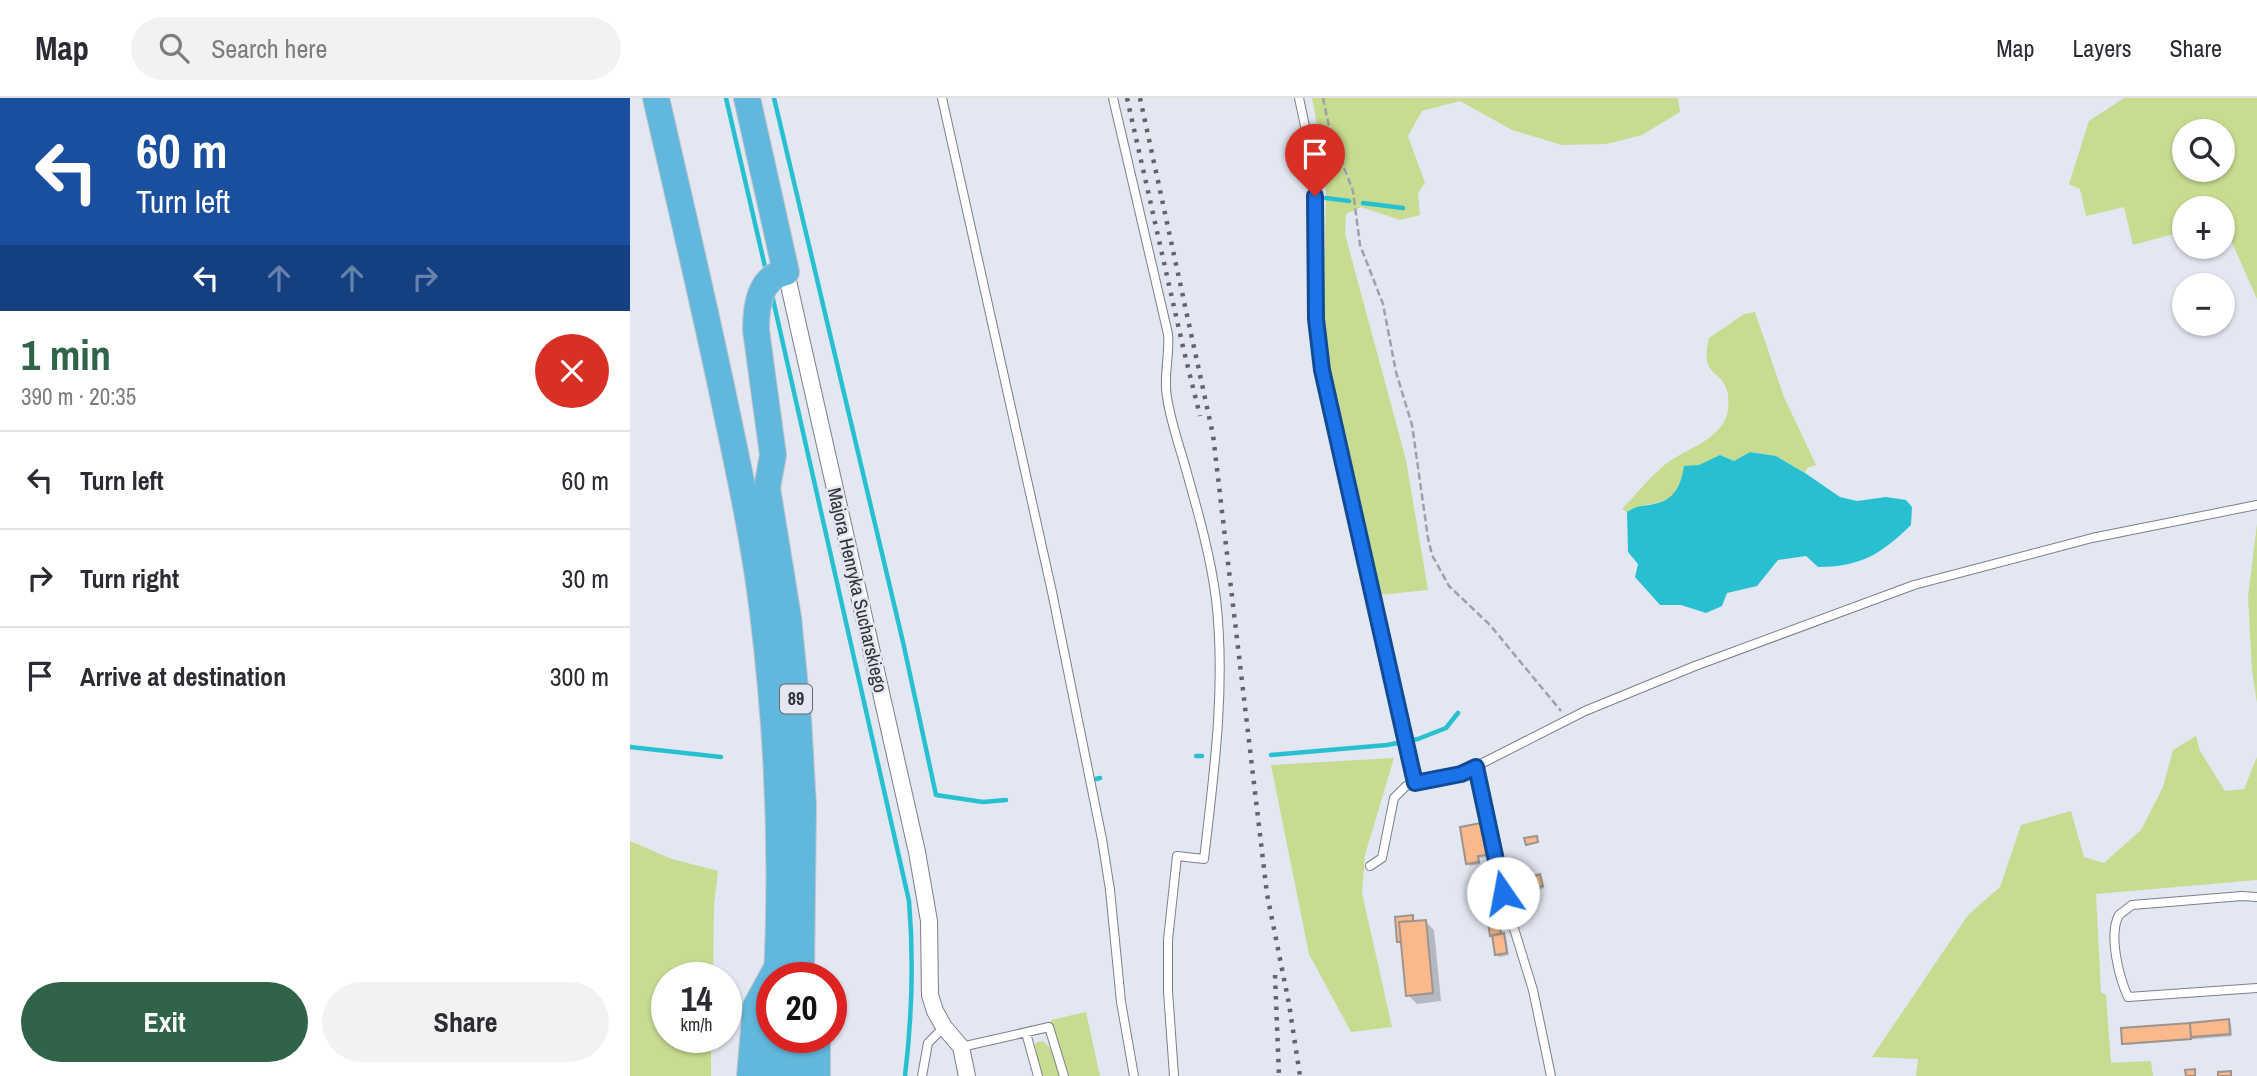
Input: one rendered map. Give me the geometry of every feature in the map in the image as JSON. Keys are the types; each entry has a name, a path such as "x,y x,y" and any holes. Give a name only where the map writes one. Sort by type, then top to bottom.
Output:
{"highway":[{"name":"89","path":"656,98 740,478 763,612 778,787 778,962"},
{"name":"Majora Henryka Sucharskiego","path":"747,98 786,272"},
{"name":"89","path":"786,272 773,276 766,284 756,311 756,330 773,455 767,488 788,617 798,718 803,806 802,962"},
{"name":"89","path":"750,1076 756,1006"},
{"path":"772,1076 773,1053"},
{"path":"796,1076 797,1053"},
{"path":"817,1053 817,1076"}],"street":[{"name":"Majora Henryka Sucharskiego","path":"786,272 917,852 929,921 930,995 934,1011 961,1047 967,1076"}],"lane":[{"path":"942,98 1052,592 1102,839 1121,1002 1135,1076"},
{"path":"1113,98 1168,334 1166,394 1212,573 1219,628 1218,734 1204,859 1177,856 1170,918 1168,991 1174,1076"},
{"path":"1299,98 1315,196 1316,319 1322,370 1415,783"},
{"path":"1370,866 1382,858 1386,848 1394,798 1399,791 1415,783 1461,774 1567,719 1695,666 1914,585 2091,538 2257,505"},
{"path":"1476,767 1503,893 1533,990 1552,1076"},
{"path":"2257,897 2132,905 2119,915 2115,929 2119,977 2128,997 2257,988"},
{"path":"922,1076 928,1043 944,1027"},
{"path":"961,1047 1049,1027 1064,1076"},
{"path":"1026,1033 1038,1076"}],"path":[{"path":"1323,98 1330,131 1353,191 1360,245 1383,303 1396,372 1412,425 1432,555 1449,586 1490,625 1567,719"}],"green space":[{"path":"1312,98 1678,98 1680,112 1642,135 1606,144 1562,145 1512,130 1460,101 1422,111 1408,136 1425,183 1418,193 1420,215 1400,220 1361,207 1346,214 1345,234 1406,460 1428,590 1378,595 1330,382 1324,304 1326,191"},
{"path":"2124,98 2257,98 2257,299 2235,249 2235,196 2172,196 2172,234 2133,245 2124,207 2086,216 2080,189 2069,184 2089,121"},
{"path":"1755,312 1784,397 1816,465 1807,468 1805,473 1776,456 1751,452 1734,461 1720,455 1691,473 1669,498 1627,512 1622,509 1660,469 1706,440 1723,423 1728,410 1728,395 1726,387 1707,361 1709,338 1744,314"},
{"path":"2257,524 2257,703 2252,670 2248,597"},
{"path":"2196,736 2200,751 2225,791 2244,789 2257,757 2257,880 2096,894 2101,992 2106,995 2111,1063 2151,1061 2153,1076 1916,1076 1918,1059 1872,1057 1968,915 2000,887 2021,825 2071,811 2084,857 2104,863 2141,830 2163,787 2173,750"},
{"path":"1394,758 1365,855 1362,893 1392,1027 1351,1032 1309,954 1271,765"},
{"path":"630,841 672,859 718,871 714,905 713,962 651,962 651,1053 711,1053 711,1076 630,1076"},
{"path":"1086,1012 1100,1076 1068,1076 1051,1020"},
{"path":"1043,1041 1053,1051 1060,1076 1041,1076 1035,1045"}],"water":[{"path":"1750,452 1776,456 1840,497 1857,501 1886,497 1906,500 1912,507 1911,525 1880,551 1846,565 1818,567 1806,556 1778,560 1757,586 1727,593 1722,606 1706,613 1681,605 1660,605 1635,577 1638,564 1628,552 1627,512 1661,502 1672,495 1679,485 1684,466 1699,465 1720,455 1734,461"}],"building":[{"path":"1481,823 1486,855 1478,856 1479,862 1466,864 1460,827"},
{"path":"1537,836 1538,842 1526,845 1524,838"},
{"path":"1540,874 1543,886 1533,888 1531,877"},
{"path":"1494,892 1501,934 1490,936 1484,894"},
{"path":"1413,915 1413,921 1399,922 1401,942 1397,942 1395,917"},
{"path":"1426,920 1433,993 1406,996 1399,922"},
{"path":"1504,933 1507,953 1495,955 1492,935"},
{"path":"2229,1019 2230,1034 2191,1037 2190,1023"},
{"path":"2190,1023 2191,1039 2122,1044 2121,1028"},
{"path":"2195,1069 2195,1076 2186,1076 2185,1070"},
{"path":"2231,1071 2231,1076 2218,1076 2218,1072"}],"waterway":[{"path":"726,98 766,271"},
{"path":"774,98 903,642 936,795 983,802 1006,800"},
{"path":"1326,198 1349,201"},
{"path":"1363,203 1403,208"},
{"path":"772,295 909,901 912,988 905,1076"},
{"path":"1271,755 1387,745 1418,739 1446,728 1458,713"},
{"path":"630,747 721,757"},
{"path":"1196,756 1202,756"},
{"path":"1096,779 1100,778"}],"railway":[{"path":"1127,98 1200,416"},
{"path":"1140,98 1213,435 1267,894 1300,1076"},
{"path":"1275,975 1279,1076"}],"route":[{"path":"1315,196 1315,296 1322,370 1415,783 1461,774 1476,767 1503,893"}]}
